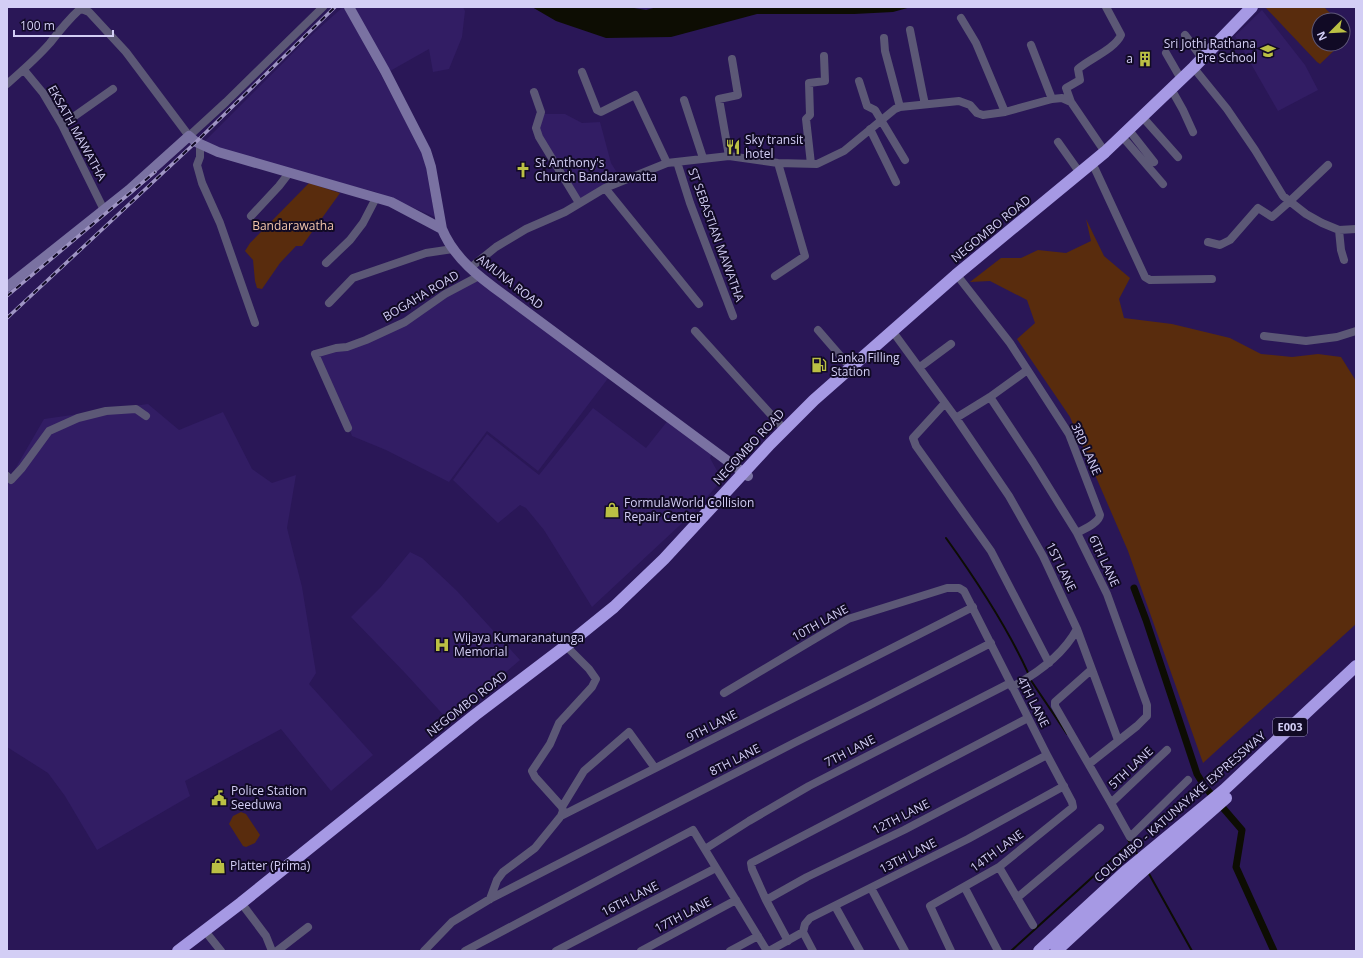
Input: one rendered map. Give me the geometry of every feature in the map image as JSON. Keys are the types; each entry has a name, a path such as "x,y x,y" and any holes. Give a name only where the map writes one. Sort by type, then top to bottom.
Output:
{"highway":[{"name":"NEGOMBO ROAD","path":"189,951 617,612 668,563 784,429 850,368 956,275 1105,152 1254,7"},
{"name":"NEGOMBO ROAD","path":"178,951 241,903 475,715 614,607 817,405 960,280 1095,169 1197,72 1254,7"},
{"name":"COLOMBO - KATUNAYAKE EXPRESSWAY","path":"1227,792 1356,666"},
{"name":"COLOMBO - KATUNAYAKE EXPRESSWAY","path":"1040,951 1227,792 1356,677"},
{"name":"COLOMBO - KATUNAYAKE EXPRESSWAY","path":"1056,951 1130,875"}],"street":[{"path":"71,7 72,16"},
{"path":"7,287 104,210 189,136 323,7"},
{"name":"AMUNA ROAD","path":"349,7 426,150 431,167 442,229 453,249 479,276 746,474"},
{"path":"1105,152 1071,102 1066,88 1080,80 1078,69 1120,39 1121,35 1106,7"},
{"path":"7,84 24,70 72,16 82,9 89,12 126,52 192,140 218,152 391,202 442,229"},
{"path":"961,18 976,43 1005,112"},
{"path":"910,30 926,104"},
{"path":"1185,35 1202,58"},
{"path":"884,38 885,51 900,107"},
{"path":"1031,45 1052,99"},
{"path":"1166,52 1181,79"},
{"path":"811,164 806,119 810,115 809,83 825,81 824,56"},
{"path":"729,156 720,99 738,95 732,59"},
{"name":"EKSATH MAWATHA","path":"24,70 43,93 62,125 104,210"},
{"path":"582,72 597,110 601,112 635,95 667,163"},
{"path":"1197,72 1227,109 1275,184 1289,202 1317,220 1339,230 1356,229"},
{"path":"859,81 867,106 869,108 873,108 905,160"},
{"path":"62,125 113,89"},
{"path":"534,92 541,112 536,128 539,137 579,203"},
{"path":"1174,94 1193,132"},
{"path":"470,268 496,247 526,230 565,212 605,188 667,163 729,156 778,163 817,164 844,151 895,109 900,107 959,101 970,104 977,113 984,116 1005,112 1052,99 1062,98 1071,102"},
{"path":"684,100 703,158"},
{"path":"1146,121 1178,157"},
{"path":"870,129 896,182"},
{"path":"1129,137 1154,162"},
{"path":"1129,137 1163,184"},
{"path":"1058,142 1080,173"},
{"path":"200,144 200,157 197,166 202,183 220,223 255,323"},
{"name":"ST SEBASTIAN MAWATHA","path":"677,162 690,203 733,316"},
{"path":"775,276 805,256 778,163"},
{"path":"1208,242 1220,245 1230,240 1258,208 1272,217 1328,165"},
{"path":"1095,169 1145,277 1150,280 1212,279"},
{"path":"251,216 279,186 289,172"},
{"path":"605,188 699,304"},
{"path":"326,263 350,240 363,223 376,198"},
{"path":"1339,230 1341,250 1344,260"},
{"path":"329,303 353,278 426,253 453,249"},
{"name":"BOGAHA ROAD","path":"348,428 316,354 336,348 347,347 399,325 445,294 479,276"},
{"name":"3RD LANE","path":"960,280 1010,343 1026,371 1055,411 1069,434 1100,514 1100,518 1097,521 1077,533"},
{"path":"818,330 850,368"},
{"path":"1264,336 1306,341 1337,337 1356,331"},
{"path":"695,332 784,429"},
{"name":"1ST LANE","path":"896,336 920,367 1009,496 1044,556 1077,629 1118,740"},
{"path":"920,367 952,344"},
{"path":"956,418 990,397 1026,371"},
{"name":"6TH LANE","path":"990,397 1077,533 1107,594 1147,705 1147,716 1137,726 1118,740"},
{"path":"944,403 913,438 916,446 991,551 1049,663"},
{"path":"7,476 11,480 22,468 49,431 78,418 106,411 136,409 146,416"},
{"name":"10TH LANE","path":"724,693 848,619 947,588 959,588 964,591 973,607"},
{"name":"4TH LANE","path":"973,607 1011,685 1074,807"},
{"name":"9TH LANE","path":"490,899 497,880 503,872 535,848 561,812 655,768 973,607"},
{"name":"7TH LANE","path":"706,849 749,821 808,786 1011,685 1026,679 1049,663 1069,642 1077,629"},
{"name":"8TH LANE","path":"424,951 452,922 490,899 991,643"},
{"path":"570,650 589,669 596,679 592,687 559,723 550,744 532,771 535,777 561,812 584,771 629,732 655,768"},
{"path":"1091,670 1055,702 1055,706 1110,803"},
{"path":"788,942 766,900 752,869 751,863 1028,718"},
{"path":"1089,764 1118,740"},
{"name":"5TH LANE","path":"1167,750 1110,803 1130,837 1188,780"},
{"name":"12TH LANE","path":"766,900 807,877 904,830 1047,755"},
{"name":"13TH LANE","path":"768,951 788,942 804,932 804,924 810,918 968,839 1064,786"},
{"name":"14TH LANE","path":"952,951 930,906 965,888 999,867 1074,807"},
{"path":"1017,898 1100,828"},
{"path":"465,951 694,830 768,951"},
{"path":"999,867 1033,925"},
{"name":"16TH LANE","path":"556,951 716,868"},
{"path":"871,888 905,951"},
{"path":"965,888 998,951"},
{"name":"17TH LANE","path":"641,951 736,900"},
{"path":"836,906 860,951"},
{"path":"245,908 266,936 272,951"},
{"path":"276,951 308,927"},
{"path":"804,932 814,951"},
{"path":"209,936 221,951"},
{"path":"730,951 758,936"}],"shaded area":[{"path":"343,7 423,152 435,217 376,192 240,158 205,141 307,39"},
{"path":"354,7 463,7 465,11 462,37 449,69 433,72 429,49 390,71"},
{"path":"532,7 628,7 646,10 657,7 911,7 893,12 854,14 757,14 671,37 606,38 556,21"},
{"name":"Sri Jothi Rathana Pre School","path":"1262,10 1305,65 1318,90 1278,111 1235,36"},
{"path":"542,114 565,114 582,123 600,122 611,163 621,179 580,199 539,132"},
{"path":"473,274 609,377 538,471 487,431 449,482 386,450 352,436 319,355 400,328"},
{"path":"148,404 179,430 223,412 252,469 272,483 296,475 287,528 302,587 316,673 309,684 373,755 331,791 281,729 185,781 190,796 97,850 65,796 48,773 7,747 7,483 44,419"},
{"name":"FormulaWorld Collision Repair Center","path":"593,408 646,448 669,419 712,453 710,458 722,480 693,513 592,607 544,530 526,508 520,505 498,523 453,480 487,434 539,475"},
{"name":"Wijaya Kumaranatunga Memorial","path":"410,552 422,558 457,591 520,660 449,721 351,617 380,588"}],"green space":[{"path":"1265,7 1324,7 1329,12 1311,12 1311,52 1333,52 1320,64"},
{"name":"Bandarawatha","path":"309,183 340,193 302,246 296,246 280,263 262,289 257,288 253,260 245,251 250,243"},
{"path":"1086,219 1104,256 1130,278 1119,299 1124,318 1172,324 1230,338 1261,354 1292,357 1318,354 1341,357 1356,381 1356,624 1203,763 1128,551 1070,417 1017,339 1035,323 1027,300 990,281 970,282 1001,258 1021,258 1038,250 1066,253 1091,241"},
{"path":"241,812 246,814 260,835 255,843 246,847 243,846 229,824 233,816"}],"waterway":[{"path":"946,538 991,604 1029,675"},
{"path":"1134,588 1197,774 1205,787 1242,830 1236,867 1274,951"},
{"path":"1030,679 1067,734"},
{"path":"1128,840 1138,855"},
{"path":"1011,951 1130,843"},
{"path":"1148,872 1192,951"}],"railway":[{"path":"7,318 196,142 335,7"},
{"path":"7,296 155,172"}],"place":[{"name":"Sri Jothi Rathana Pre School","path":"1268,51"},
{"name":"a","path":"1145,59"},
{"name":"Sky transit hotel","path":"733,147"},
{"name":"St Anthony's Church Bandarawatta","path":"523,170"},
{"name":"Lanka Filling Station","path":"819,365"},
{"name":"FormulaWorld Collision Repair Center","path":"612,510"},
{"name":"Wijaya Kumaranatunga Memorial","path":"442,645"},
{"name":"Police Station Seeduwa","path":"219,798"},
{"name":"Platter (Prima)","path":"218,866"}]}
